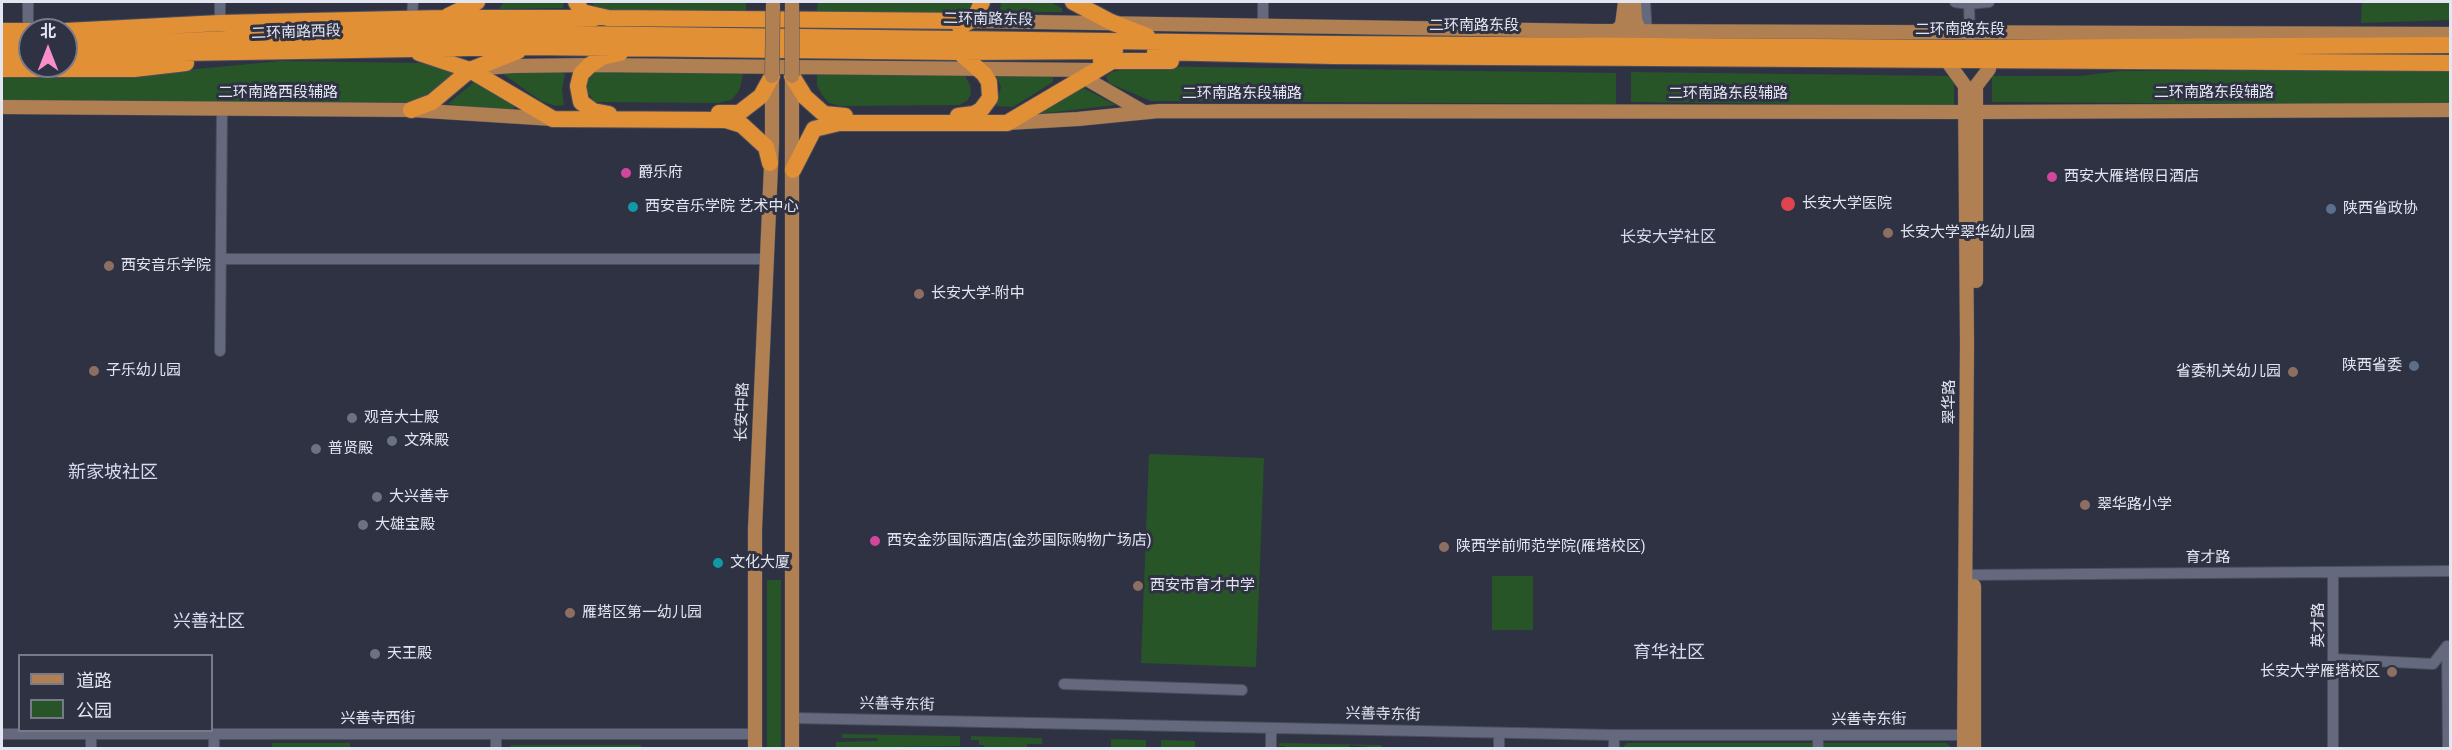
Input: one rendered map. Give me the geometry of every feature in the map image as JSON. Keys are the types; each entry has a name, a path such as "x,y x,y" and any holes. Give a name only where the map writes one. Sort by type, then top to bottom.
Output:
{"highway":[{"path":"444,18 477,2"},
{"path":"576,2 582,12 608,18"},
{"path":"934,38 970,21 982,2"},
{"path":"1073,2 1132,31 1165,41"},
{"path":"78,34 413,10 497,33"},
{"path":"444,18 970,21"},
{"path":"2,31 18,33"},
{"name":"二环南路东段","path":"497,33 1591,45 1644,36 2451,45"},
{"name":"二环南路西段","path":"78,54 313,35 497,33"},
{"path":"78,35 313,35"},
{"name":"二环南路西段","path":"78,36 163,48 273,52 527,47"},
{"path":"2,44 18,39"},
{"path":"411,110 432,102 470,70 527,47"},
{"name":"二环南路东段","path":"527,47 962,54 1204,53 1950,65 2113,61 2451,63"},
{"path":"404,48 470,70 553,119 726,120 742,125 766,147 770,163"},
{"path":"641,48 602,57 590,65 581,74 578,86 581,102 592,111 608,114 739,113 761,96 772,76"},
{"path":"2,69 134,69 273,52"},
{"path":"1167,61 1204,53"},
{"path":"792,76 809,102 824,114 963,116 981,110 990,98 989,82 980,68 962,54"},
{"path":"962,54 1112,61 1543,68 1950,65 1989,69 2062,68 2113,61"},
{"path":"2,56 18,55"},
{"path":"794,170 814,129 839,123 1007,123 1082,72 1112,61"}],"main road":[{"name":"长安中路","path":"755,748 755,529 770,163 773,2"},
{"path":"792,748 794,170 791,144 793,2"},
{"path":"1591,45 1617,31 1622,24 1625,2"},
{"path":"970,21 1617,31 1644,36 1634,2"},
{"path":"1970,40 2451,34"},
{"path":"470,70 513,66 590,65 980,68 1082,72 1144,112"},
{"name":"翠华路","path":"1950,65 1965,86 1970,112 1969,742"},
{"name":"翠华路","path":"1970,112 1976,86 1989,69"},
{"name":"二环南路西段辅路","path":"2,107 411,110 553,119"},
{"name":"二环南路东段辅路","path":"1007,123 1144,112 2451,110"}],"street":[{"path":"28,2 28,18"},
{"path":"220,2 220,24"},
{"path":"1263,2 1263,25"},
{"path":"1644,36 1645,2"},
{"path":"1955,2 1969,4 1989,2"},
{"path":"1969,4 1970,40"},
{"path":"220,351 222,109"},
{"path":"221,259 766,259"},
{"name":"育才路","path":"1970,575 2451,571"},
{"name":"英才路","path":"2333,573 2333,748"},
{"path":"2334,659 2433,664 2449,646"},
{"path":"2448,748 2449,646"},
{"path":"1064,684 1242,690"},
{"name":"兴善寺东街","path":"792,718 1614,735 1818,735 1969,742"},
{"path":"1271,728 1271,748"},
{"path":"1499,733 1499,748"},
{"name":"兴善寺西街","path":"2,734 755,734"},
{"path":"91,734 91,748"},
{"path":"214,734 214,748"},
{"path":"496,734 496,748"},
{"path":"1614,735 1614,748"},
{"path":"1818,735 1818,748"}],"green space":[{"path":"504,2 564,2 563,8 499,9"},
{"path":"591,2 746,2 746,12 599,10"},
{"path":"818,2 976,2 968,14 816,13"},
{"path":"1001,2 1050,2 1062,8 1062,12 1004,12 1000,10"},
{"path":"2362,2 2450,2 2450,20 2361,23"},
{"path":"282,61 420,63 460,72 416,102 2,103 2,79 14,76 18,78 78,78 78,76 121,76"},
{"path":"1137,66 1616,73 1616,104 1151,101 1109,83 1106,76 1112,72"},
{"path":"599,69 744,71 739,91 731,100 718,103 595,102 586,90 586,82 590,74"},
{"path":"506,70 561,70 565,74 562,89 564,105 556,106 541,101 503,74"},
{"path":"2120,71 2450,71 2450,105 1992,102 1992,76 2080,76"},
{"path":"817,72 956,72 965,76 970,85 971,94 967,101 959,105 840,106 829,103 822,95 817,86"},
{"path":"1631,72 1954,76 1954,106 1631,102"},
{"path":"996,75 1053,75 1053,82 1013,107 996,106 1001,87"},
{"path":"476,80 514,104 514,113 448,104"},
{"path":"1083,88 1116,105 1037,114"},
{"path":"1149,454 1264,458 1256,667 1141,663"},
{"path":"1492,576 1533,576 1533,630 1492,630"},
{"path":"767,580 781,580 781,748 767,748"},
{"path":"842,734 960,736 960,746 836,748 836,742 878,741 877,738 842,738"},
{"path":"971,736 1042,738 1042,744 1027,744 1027,748 984,748 984,745 979,745 979,740 971,740"},
{"path":"1111,739 1146,740 1146,748 1111,748"},
{"path":"1161,740 1195,741 1195,748 1161,748"},
{"path":"272,743 350,743 350,748 272,748"},
{"path":"1279,743 1382,745 1382,748 1350,745 1349,748 1285,748 1285,746 1279,746"},
{"path":"1627,743 1946,743 1952,748 1622,748"},
{"path":"511,745 641,745 641,748 510,748"}],"place":[{"name":"爵乐府","path":"626,173"},
{"name":"西安大雁塔假日酒店","path":"2052,177"},
{"name":"长安大学医院","path":"1788,204"},
{"name":"西安音乐学院 艺术中心","path":"633,207"},
{"name":"陕西省政协","path":"2331,209"},
{"name":"长安大学翠华幼儿园","path":"1888,233"},
{"name":"西安音乐学院","path":"109,266"},
{"name":"长安大学-附中","path":"919,294"},
{"name":"陕西省委","path":"2414,366"},
{"name":"子乐幼儿园","path":"94,371"},
{"name":"省委机关幼儿园","path":"2293,372"},
{"name":"观音大士殿","path":"352,418"},
{"name":"文殊殿","path":"392,441"},
{"name":"普贤殿","path":"316,449"},
{"name":"大兴善寺","path":"377,497"},
{"name":"翠华路小学","path":"2085,505"},
{"name":"大雄宝殿","path":"363,525"},
{"name":"西安金莎国际酒店(金莎国际购物广场店)","path":"875,541"},
{"name":"陕西学前师范学院(雁塔校区)","path":"1444,547"},
{"name":"文化大厦","path":"718,563"},
{"name":"西安市育才中学","path":"1138,586"},
{"name":"雁塔区第一幼儿园","path":"570,613"},
{"name":"天王殿","path":"375,654"},
{"name":"长安大学雁塔校区","path":"2392,672"}],"district":[{"name":"长安大学社区","path":"1668,238"},
{"name":"新家坡社区","path":"113,473"},
{"name":"兴善社区","path":"209,622"},
{"name":"育华社区","path":"1669,653"}]}
